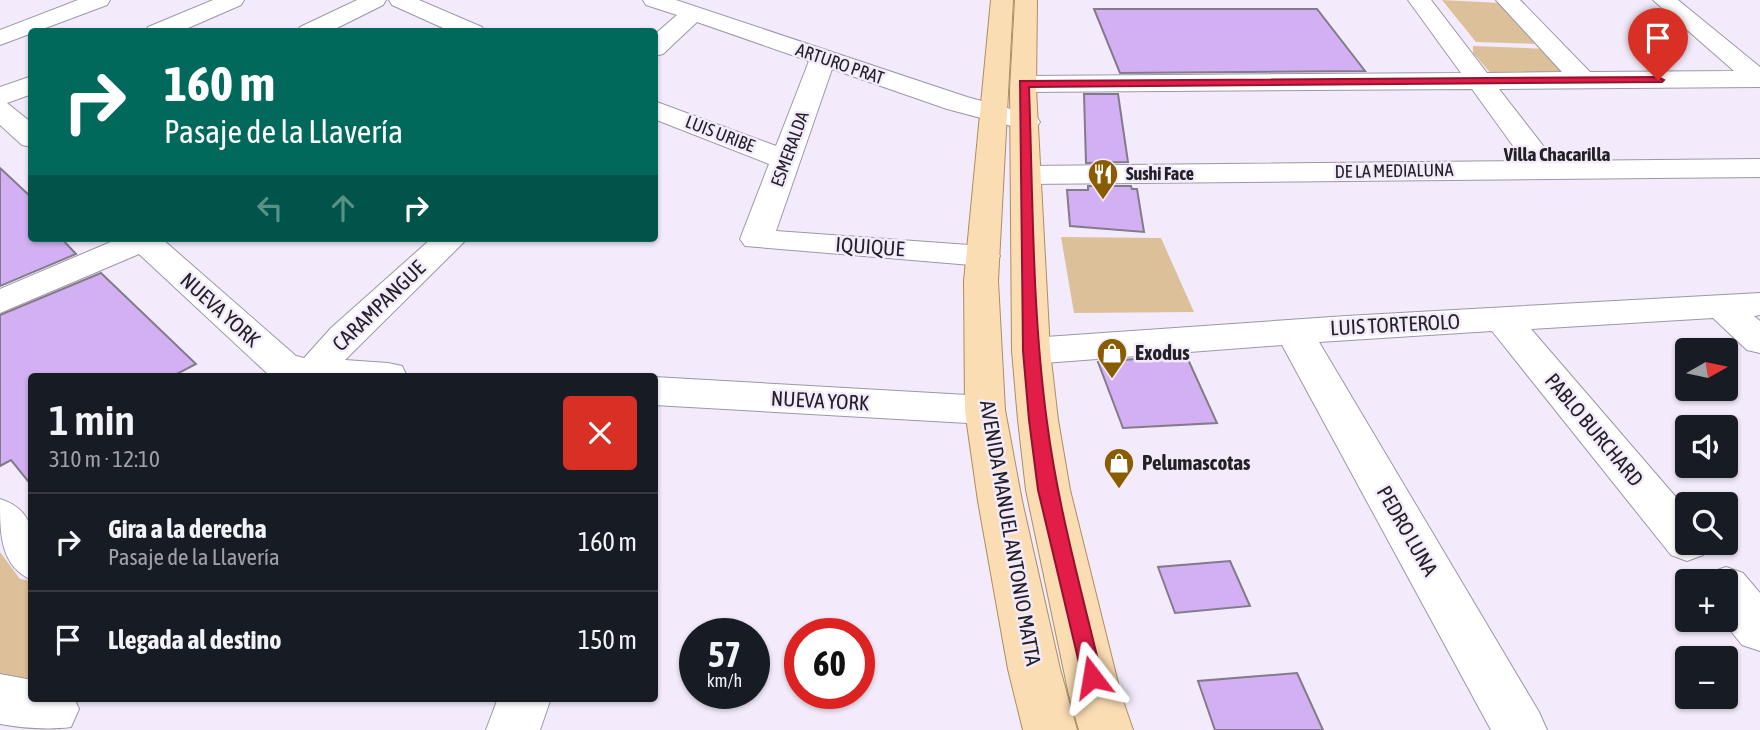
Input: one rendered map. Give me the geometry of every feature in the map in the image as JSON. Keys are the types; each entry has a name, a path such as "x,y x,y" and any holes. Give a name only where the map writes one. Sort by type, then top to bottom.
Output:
{"main road":[{"name":"AVENIDA MANUEL ANTONIO MATTA","path":"1002,0 1009,118 1027,175 1031,351 1048,490 1095,695 1106,730"},
{"name":"AVENIDA MANUEL ANTONIO MATTA","path":"1026,0 1024,84 1009,118 983,256 981,281 985,410 1007,538 1034,669 1050,730"}],"street":[{"path":"0,38 99,0"},
{"path":"166,28 233,0"},
{"path":"317,28 375,0"},
{"path":"400,0 462,28"},
{"name":"ARTURO PRAT","path":"654,0 1009,118"},
{"path":"1419,0 1546,170"},
{"path":"1507,0 1583,80"},
{"path":"1664,0 1759,79"},
{"path":"658,45 693,13"},
{"name":"ESMERALDA","path":"757,239 823,58"},
{"path":"1024,84 1759,79"},
{"path":"0,97 28,86"},
{"path":"0,110 28,135"},
{"name":"LUIS URIBE","path":"658,111 786,160"},
{"name":"DE LA MEDIALUNA","path":"1027,175 1760,168"},
{"name":"IQUIQUE","path":"757,239 983,256"},
{"path":"0,302 135,242"},
{"name":"NUEVA YORK","path":"145,242 278,363 307,373"},
{"name":"CARAMPANGUE","path":"312,373 344,337 447,242"},
{"name":"LUIS TORTEROLO","path":"1031,351 1760,304"},
{"path":"1721,306 1760,341"},
{"name":"PABLO BURCHARD","path":"1502,319 1675,528"},
{"name":"PEDRO LUNA","path":"1294,332 1520,730"},
{"name":"NUEVA YORK","path":"658,391 985,410"},
{"path":"0,517 28,556"},
{"name":"PABLO BURCHARD","path":"1698,555 1710,569"},
{"path":"1738,602 1760,629"},
{"path":"0,699 49,712"},
{"path":"513,730 524,702"}],"shaded area":[{"path":"1442,0 1500,3 1538,44 1476,42"},
{"path":"1473,46 1549,49 1580,79 1494,77 1473,53"},
{"path":"1061,237 1161,238 1194,312 1074,313"},
{"path":"0,552 20,579 28,580 28,679 0,674"}],"building":[{"path":"1094,9 1317,9 1365,71 1120,73"},
{"path":"1084,94 1118,94 1128,162 1086,163"},
{"path":"0,168 28,194 28,242 65,242 76,254 0,286"},
{"path":"1088,186 1131,186 1132,189 1137,189 1144,232 1070,226 1067,190 1088,190"},
{"path":"101,273 196,364 179,373 28,373 28,481 11,460 0,466 0,315"},
{"path":"1186,355 1217,423 1123,428 1098,362"},
{"path":"1230,561 1250,606 1175,613 1158,567"},
{"path":"1297,673 1323,730 1215,730 1198,681"}],"place":[{"name":"Sushi Face","path":"1103,201"},
{"name":"Exodus","path":"1112,380"},
{"name":"Pelumascotas","path":"1119,490"}],"district":[{"name":"Villa Chacarilla","path":"1557,154"}],"route":[{"path":"1092,677 1048,490 1038,420 1031,351 1024,84 1658,80"}]}
